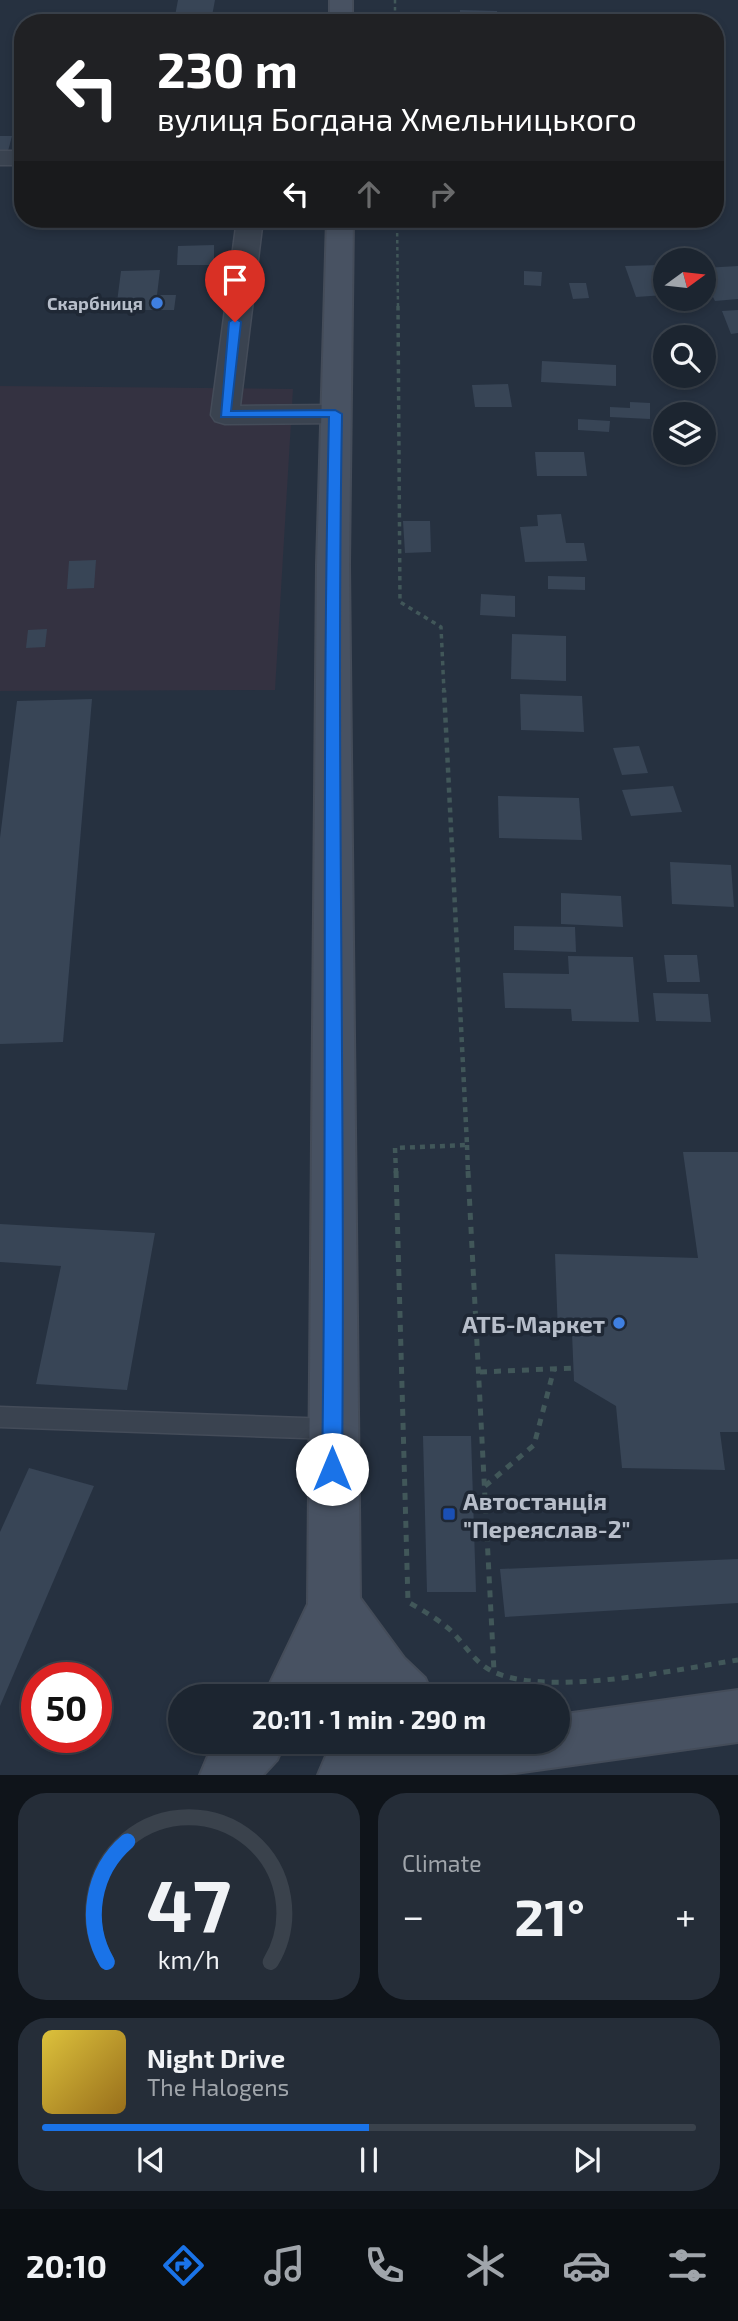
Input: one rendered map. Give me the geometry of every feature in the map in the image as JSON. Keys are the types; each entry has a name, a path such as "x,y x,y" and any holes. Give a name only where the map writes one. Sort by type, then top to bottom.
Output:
{"main road":[{"path":"340,228 332,565 335,1224 332,1429 334,1604 343,1684"},
{"path":"297,1684 314,1653 334,1604"},
{"path":"334,1604 384,1676 393,1684"},
{"path":"570,1743 738,1716"},
{"path":"227,1775 246,1754"},
{"path":"353,1766 487,1754"}],"street":[{"path":"249,228 230,354 225,415 335,414"}],"lane":[{"path":"0,1417 332,1429"}],"path":[{"path":"397,228 400,602 441,627 494,1672"},
{"path":"467,1145 395,1148 408,1602 449,1629 467,1653 494,1672 524,1678 579,1681 738,1660"},
{"path":"480,1372 573,1368"},
{"path":"484,1486 534,1445 554,1369"}],"shaded area":[{"path":"0,386 293,389 275,690 0,691"}],"building":[{"path":"178,0 215,0 212,14 175,14"},
{"path":"460,10 497,11 498,14 460,14"},
{"path":"0,136 12,136 8,151 0,151"},
{"path":"214,245 214,265 177,265 178,246"},
{"path":"653,265 653,296 636,297 625,266"},
{"path":"738,266 738,299 716,301 716,267"},
{"path":"160,270 157,295 176,295 174,310 116,310 121,271"},
{"path":"524,271 542,272 541,286 524,285"},
{"path":"569,283 586,283 589,298 573,299"},
{"path":"738,310 738,333 731,334 722,311"},
{"path":"542,361 616,365 616,386 541,382"},
{"path":"508,384 512,407 475,407 472,385"},
{"path":"630,402 650,403 650,419 610,417 610,407 630,408"},
{"path":"578,419 610,421 609,432 578,430"},
{"path":"535,452 584,452 587,476 537,476"},
{"path":"561,514 566,543 584,543 587,561 525,562 520,527 538,526 537,515"},
{"path":"403,521 430,521 431,552 405,553"},
{"path":"96,560 94,588 67,589 69,561"},
{"path":"548,576 585,577 585,590 548,589"},
{"path":"481,594 515,596 515,617 480,615"},
{"path":"47,629 45,647 26,648 28,630"},
{"path":"512,634 566,636 566,681 511,679"},
{"path":"520,694 582,696 584,732 521,730"},
{"path":"92,699 63,1042 0,1044 0,838 17,701"},
{"path":"639,746 648,773 622,775 613,748"},
{"path":"673,786 682,812 631,816 622,790"},
{"path":"498,796 579,798 582,840 499,838"},
{"path":"670,862 731,865 734,907 672,904"},
{"path":"561,893 621,896 623,927 561,924"},
{"path":"514,926 575,927 576,952 514,950"},
{"path":"664,955 697,955 700,982 667,982"},
{"path":"568,956 633,957 639,1022 572,1021 571,1009 505,1008 503,973 569,974"},
{"path":"653,993 708,994 711,1022 656,1021"},
{"path":"683,1152 738,1152 738,1432 720,1432 725,1470 622,1468 616,1406 574,1381 572,1333 558,1333 555,1254 698,1258"},
{"path":"0,1224 155,1233 127,1390 36,1384 61,1266 0,1262"},
{"name":"Автостанція \"Переяслав-2\"","path":"423,1436 471,1436 476,1592 427,1592"},
{"path":"29,1468 94,1486 0,1706 0,1532"},
{"path":"738,1559 738,1603 505,1617 500,1569"}],"place":[{"name":"Скарбниця","path":"157,303"},
{"name":"АТБ-Маркет","path":"619,1323"},
{"name":"Автостанція \"Переяслав-2\"","path":"449,1514"}],"route":[{"path":"235,322 225,415 335,414 332,565 335,1224 332,1469"}]}
